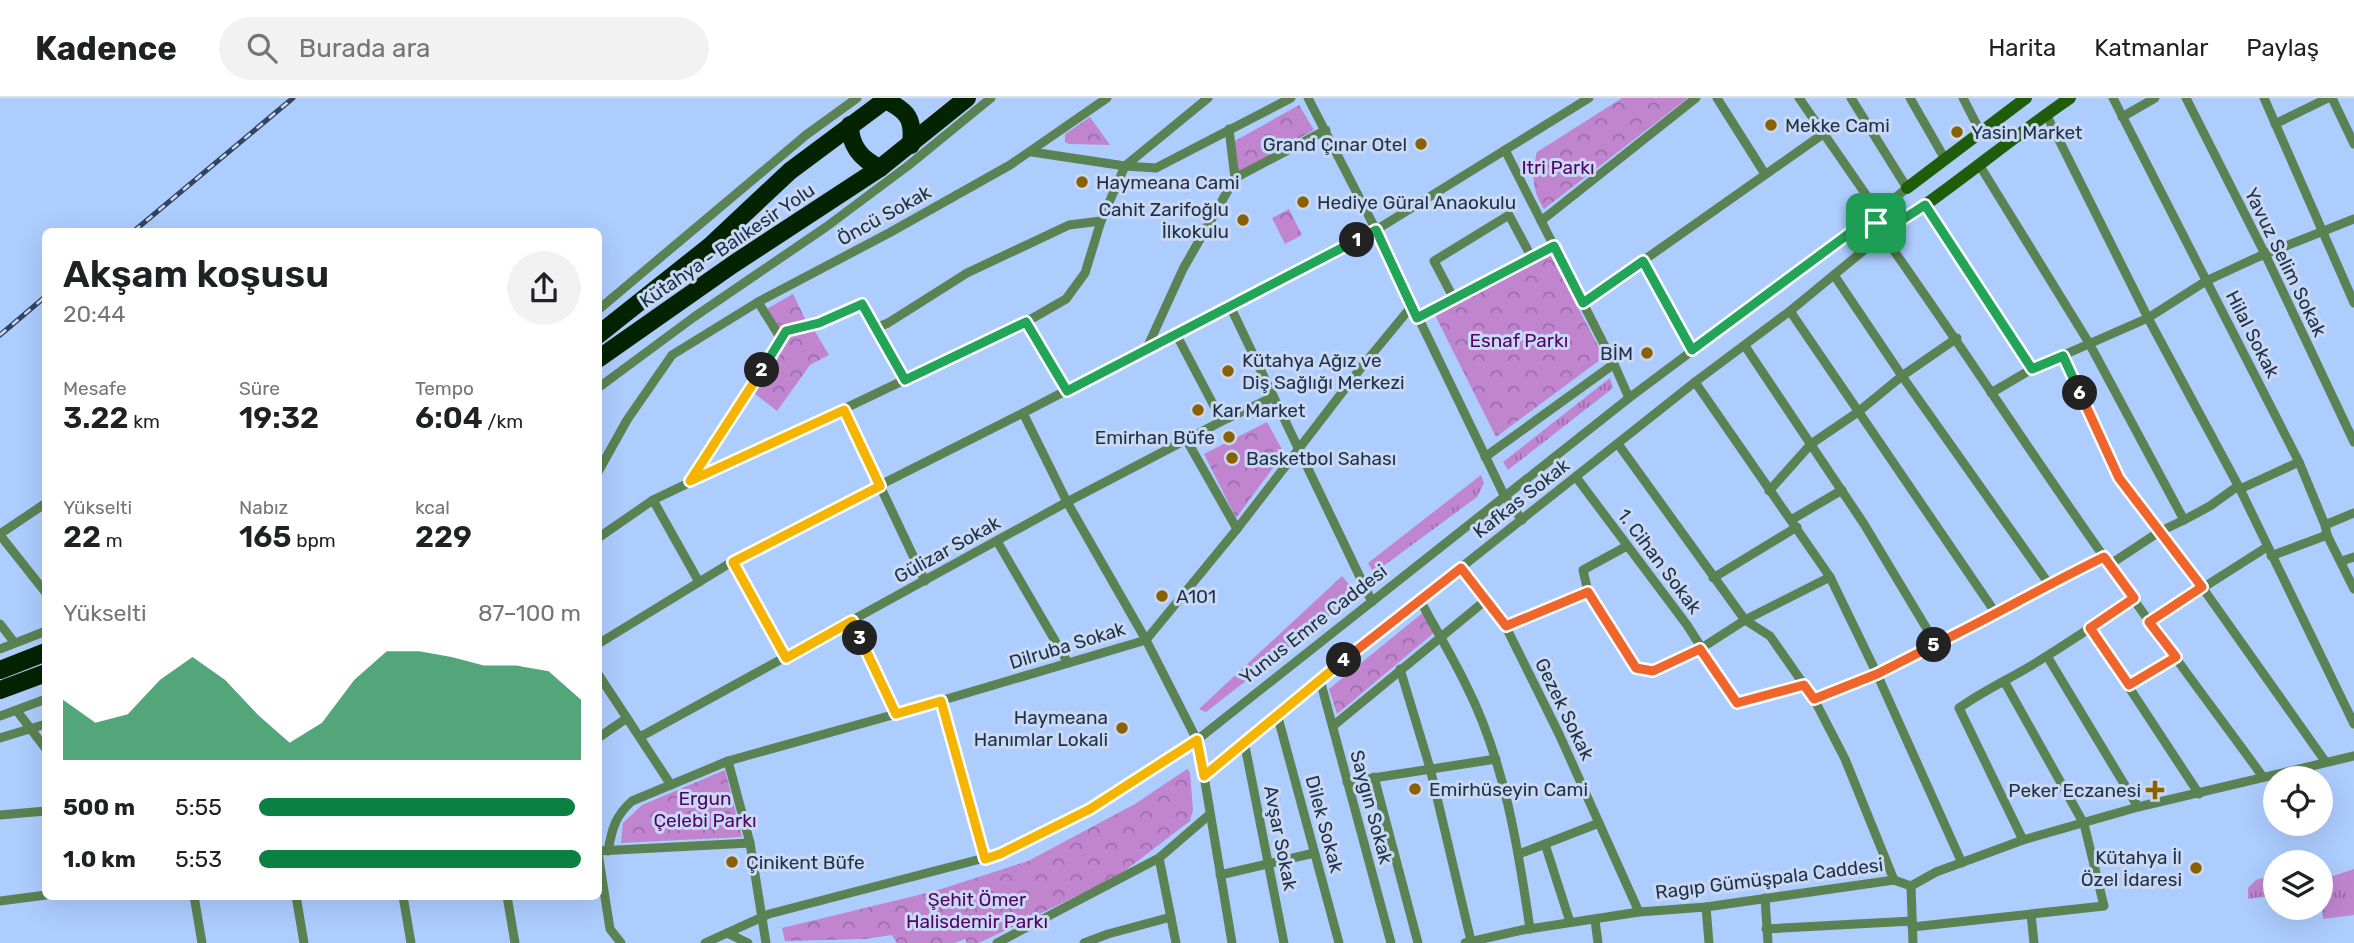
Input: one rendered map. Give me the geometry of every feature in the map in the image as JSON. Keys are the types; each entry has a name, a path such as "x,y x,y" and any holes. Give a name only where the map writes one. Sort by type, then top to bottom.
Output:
{"highway":[{"name":"Kütahya - Balıkesir Yolu","path":"602,356 732,265 880,168 967,98"},
{"name":"Kütahya - Balıkesir Yolu","path":"602,332 675,275 790,171 887,99 904,111 911,120 911,145"},
{"path":"850,125 850,134 856,150 880,168"},
{"path":"0,670 42,654"},
{"path":"0,690 42,674"}],"street":[{"path":"602,307 806,135 857,98"},
{"path":"602,384 694,317 826,227 909,165 991,98"},
{"name":"Öncü Sokak","path":"602,465 627,420 672,355 758,302 900,227 1032,152 1107,98"},
{"path":"602,535 653,500 690,481 1026,322 1066,299 1085,273 1101,221 1125,166 1197,101 1208,98"},
{"path":"1032,152 1156,168 1291,98"},
{"path":"1308,98 1376,230 1504,495 1522,520"},
{"path":"1569,98 1574,107"},
{"path":"602,642 733,562 1376,230 1589,98"},
{"path":"1541,220 1696,98"},
{"path":"1717,98 1765,174"},
{"path":"1799,98 1878,212 1890,213 1894,221 1887,241 1957,338 1991,393 2106,561 2263,777"},
{"path":"1851,98 1907,188 2022,99"},
{"path":"1910,98 1945,159"},
{"path":"1963,98 1981,133"},
{"path":"2032,369 1925,205 1979,166 2014,136 2070,98"},
{"name":"Hilal Sokak","path":"2113,98 2299,462 2327,535 2354,589"},
{"path":"2122,117 2154,98"},
{"name":"Yavuz Selim Sokak","path":"2186,98 2265,254 2354,442"},
{"path":"2264,98 2354,303"},
{"path":"2276,124 2330,98 2354,144"},
{"path":"2046,114 2148,318 2239,487 2354,724"},
{"path":"1229,129 1236,178"},
{"path":"1146,349 1183,269 1236,178 1326,130"},
{"path":"1583,303 1823,134"},
{"path":"1505,150 1629,398"},
{"path":"1979,166 2089,343 2184,520"},
{"name":"Yunus Emre Caddesi","path":"705,943 761,917 1000,854 1090,809 1197,740 1504,495 1907,188"},
{"name":"Kafkas Sokak","path":"1204,776 1277,714 1695,382 1790,311 1891,228 1925,205"},
{"path":"1454,299 1434,261 1509,215 1532,258"},
{"path":"1991,393 2032,369 2148,318 2206,281 2265,254 2354,219"},
{"path":"876,328 989,263 1069,225 1101,221"},
{"path":"1417,318 1554,246"},
{"path":"1643,261 1692,350"},
{"path":"1834,275 2049,584"},
{"path":"758,302 780,337"},
{"path":"690,481 786,331 819,323 862,304 905,380"},
{"path":"1230,306 1373,602"},
{"name":"Dilruba Sokak","path":"602,851 620,812 632,802 728,761 1146,639 1237,529 1411,307"},
{"path":"1790,311 1997,615"},
{"path":"1026,322 1067,391"},
{"path":"1176,334 1222,421"},
{"path":"1769,491 1811,444 1957,338"},
{"path":"1745,346 1842,490 1936,644"},
{"path":"2063,356 2119,478 2202,587 2325,761"},
{"path":"1485,457 1614,364"},
{"path":"1695,382 1830,577 1962,863"},
{"name":"Gülizar Sokak","path":"640,737 1067,502 1273,397"},
{"path":"844,410 925,581"},
{"path":"1023,413 1067,502 1146,639 1197,740 1232,943"},
{"path":"1186,439 1237,529"},
{"path":"1618,444 1745,620 1770,636 1814,699 1845,759 1894,880"},
{"path":"1814,699 1877,674 1997,615 2049,584 2106,561 2210,506 2239,487 2299,462"},
{"name":"1. Cihan Sokak","path":"1576,478 1687,625 1737,703 1804,685"},
{"path":"1713,578 1842,490"},
{"path":"653,500 699,582"},
{"path":"42,505 0,535 42,588"},
{"path":"2325,525 2354,513"},
{"path":"2149,622 2202,587 2269,552 2327,535"},
{"path":"997,541 1068,663"},
{"path":"1627,546 1583,570 1588,592 1636,668 1653,671 1700,649 1745,620 1830,577"},
{"path":"2342,561 2354,557"},
{"path":"733,562 786,658"},
{"name":"Gezek Sokak","path":"1461,568 1506,626 1559,734 1639,912"},
{"path":"1506,626 1588,592"},
{"path":"2023,840 1959,708 1980,692 2047,656 2134,598"},
{"path":"1420,600 1467,686 1496,759 1519,854 1530,929"},
{"path":"1332,726 1486,600"},
{"path":"852,621 896,714"},
{"path":"0,624 13,642"},
{"path":"2090,628 2199,794"},
{"path":"0,649 42,632"},
{"path":"2047,656 2138,807"},
{"path":"2129,685 2176,657"},
{"path":"1401,669 1430,768 1468,942"},
{"path":"602,680 671,785"},
{"name":"Saygın Sokak","path":"1320,680 1391,943"},
{"path":"1766,929 1912,924 2104,906 2084,824 2004,681"},
{"path":"0,716 42,701"},
{"path":"941,701 985,859"},
{"path":"17,710 42,744"},
{"name":"Dilek Sokak","path":"1277,714 1339,943"},
{"path":"602,735 627,718"},
{"path":"0,738 42,725"},
{"name":"Avşar Sokak","path":"1244,741 1284,943"},
{"name":"Ragıp Gümüşpala Caddesi","path":"2306,766 2354,756"},
{"path":"1347,782 1496,759"},
{"path":"728,761 750,843 766,943"},
{"path":"1374,776 1418,943"},
{"name":"Ragıp Gümüşpala Caddesi","path":"1468,942 1639,912 1706,906 1894,880 1911,886 1936,872 2023,840 2138,807 2263,777"},
{"path":"0,816 42,811"},
{"path":"996,943 1159,858 1209,815"},
{"path":"1519,854 1599,823"},
{"path":"621,943 610,929 602,851 750,843"},
{"path":"1545,844 1570,922"},
{"path":"1220,875 1314,853"},
{"path":"1159,858 1176,943"},
{"path":"1911,886 1913,943"},
{"path":"0,901 42,896"},
{"path":"1765,898 1768,943"},
{"path":"195,900 202,943"},
{"path":"297,900 304,943"},
{"path":"404,900 411,943"},
{"path":"508,900 515,943"},
{"path":"1706,906 1709,943"},
{"path":"2031,914 2034,943"},
{"path":"1084,943 1110,938 1171,917"},
{"path":"1595,919 1598,943"},
{"path":"727,933 748,943"}],"green space":[{"name":"Itri Parkı","path":"1622,98 1688,98 1544,209 1534,181 1537,152"},
{"path":"1299,105 1314,130 1237,173 1233,142"},
{"path":"1090,117 1110,145 1065,142 1065,134"},
{"path":"1289,209 1302,235 1285,244 1272,218"},
{"name":"Esnaf Parkı","path":"1549,253 1604,357 1496,437 1434,313"},
{"path":"793,294 808,325 780,332 765,310"},
{"path":"813,328 829,355 810,365 777,411 750,390 786,334"},
{"path":"1610,378 1613,388 1508,470 1503,462"},
{"path":"1267,422 1284,453 1236,518 1204,454"},
{"name":"Basketbol Sahası","path":"1243,439 1253,461 1222,476 1212,454"},
{"path":"1481,475 1484,483 1477,497 1378,570 1372,570 1368,563"},
{"path":"1342,576 1357,594 1206,712 1199,709"},
{"path":"1425,611 1435,632 1337,714 1329,689"},
{"name":"Şehit Ömer Halisdemir Parkı","path":"1187,769 1190,772 1193,810 1190,821 1118,876 979,943 967,943 965,939 955,943 897,943 892,935 865,939 785,941 782,928 935,891 1028,861 1135,804"},
{"name":"Ergun Çelebi Parkı","path":"725,770 742,837 621,843 623,823 642,805"},
{"path":"723,784 725,819 705,821 703,785"},
{"path":"2354,869 2354,915 2333,918 2333,876"},
{"path":"2263,878 2263,897 2248,899 2248,888 2256,880"}],"railway":[{"path":"138,228 293,98"},
{"path":"0,335 42,299"}],"place":[{"name":"Mekke Cami","path":"1771,125"},
{"name":"Yasin Market","path":"1957,132"},
{"name":"Grand Çınar Otel","path":"1421,144"},
{"name":"Haymeana Cami","path":"1082,182"},
{"name":"Hediye Güral Anaokulu","path":"1303,202"},
{"name":"Cahit Zarifoğlu İlkokulu","path":"1243,220"},
{"name":"BİM","path":"1647,353"},
{"name":"Kütahya Ağız ve Diş Sağlığı Merkezi","path":"1228,371"},
{"name":"Kar Market","path":"1198,410"},
{"name":"Emirhan Büfe","path":"1229,437"},
{"name":"Basketbol Sahası","path":"1232,458"},
{"name":"A101","path":"1162,596"},
{"name":"Haymeana Hanımlar Lokali","path":"1122,728"},
{"name":"Emirhüseyin Cami","path":"1415,789"},
{"name":"Peker Eczanesi","path":"2155,790"},
{"name":"Çinikent Büfe","path":"732,862"},
{"name":"Kütahya İl Özel İdaresi","path":"2196,868"}],"route":[{"path":"1925,205 2032,369 2063,356 2119,478 2202,587 2149,622 2176,657 2129,685 2090,628 2134,598 2104,557 2049,584 1997,615 1877,674 1814,699 1804,685 1737,703 1700,649 1653,671 1636,668 1588,592 1506,626 1461,568 1284,708 1204,776 1197,740 1090,809 985,859 941,701 896,714 852,621 786,658 733,562 753,549 880,486 844,410 690,481 780,337 786,331 819,323 858,304 866,308 905,380 1026,322 1067,391 1376,230 1417,318 1554,246 1583,303 1643,261 1692,350 1878,212 1876,223 1882,229 1891,228 1925,205"}]}
